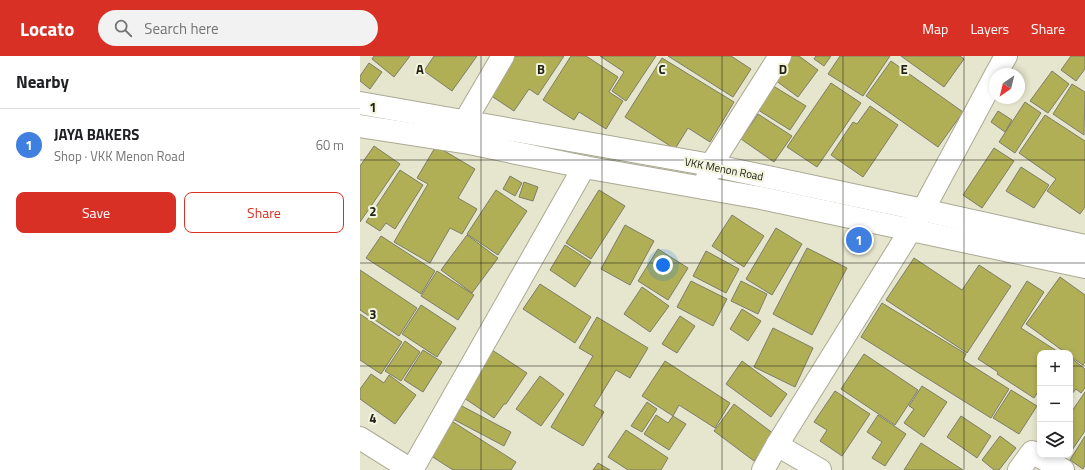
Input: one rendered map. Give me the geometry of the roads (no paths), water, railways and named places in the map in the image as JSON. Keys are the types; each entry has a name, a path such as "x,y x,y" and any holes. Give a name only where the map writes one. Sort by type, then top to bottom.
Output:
{"street":[{"path":"465,121 503,56"},
{"path":"704,188 711,165 780,56"},
{"path":"1000,68 1006,56"},
{"path":"763,470 923,210 989,88"},
{"name":"VKK Menon Road","path":"360,103 711,165 1085,246"},
{"name":"VKK Menon Road","path":"360,126 469,143 584,167 761,198 1085,267"},
{"path":"360,438 412,470 584,167"},
{"path":"777,445 820,470"},
{"path":"1019,470 1032,452 1063,470"}],"place":[{"name":"JAYA BAKERS","path":"859,240"}]}
